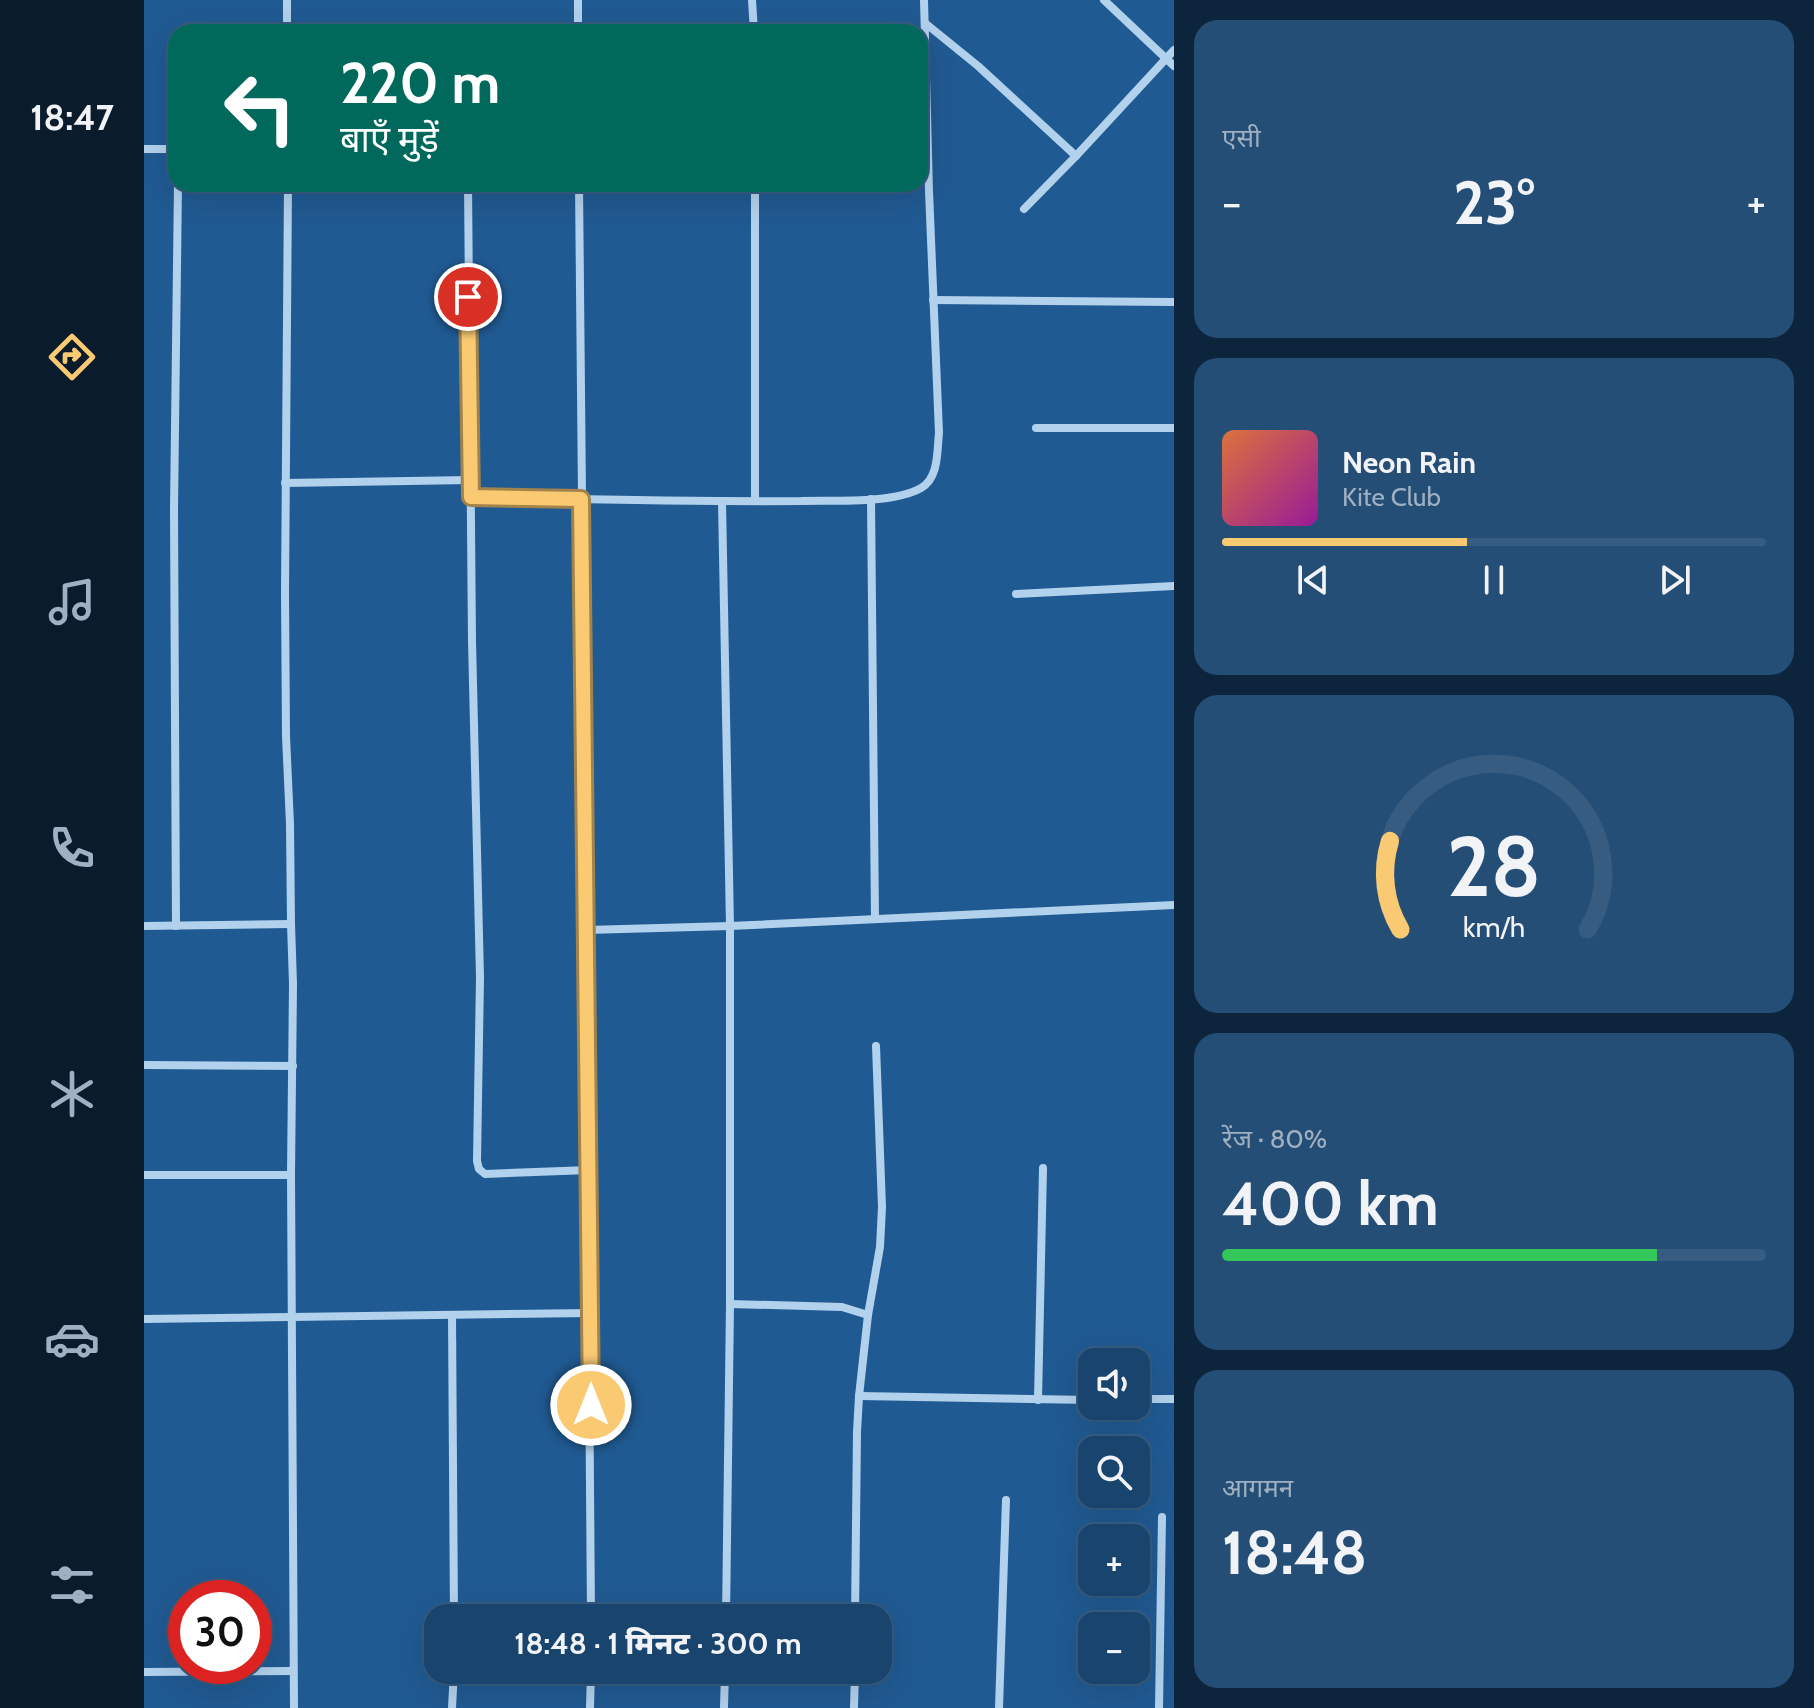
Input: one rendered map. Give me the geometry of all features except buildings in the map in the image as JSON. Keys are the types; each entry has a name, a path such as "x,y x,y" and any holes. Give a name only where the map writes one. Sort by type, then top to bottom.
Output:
{"street":[{"path":"287,0 287,24"},
{"path":"578,0 578,24"},
{"path":"752,0 754,24"},
{"path":"924,0 925,23"},
{"path":"1104,0 1174,66"},
{"path":"928,25 978,66 1076,156"},
{"path":"1024,209 1174,50"},
{"path":"471,497 722,502 871,499 903,495 924,487 937,464 939,433 928,127"},
{"path":"144,149 168,149"},
{"path":"176,926 174,509 178,192"},
{"path":"288,192 286,736 293,984 294,1708"},
{"path":"468,192 473,735 480,963 477,1161 479,1169 485,1174 589,1170"},
{"path":"579,192 591,1313 591,1604"},
{"path":"755,192 755,501"},
{"path":"933,300 1174,302"},
{"path":"1036,428 1174,428"},
{"path":"285,483 470,480"},
{"path":"871,499 875,919"},
{"path":"722,502 730,926 726,1604"},
{"path":"1016,594 1174,586"},
{"path":"587,930 1174,905"},
{"path":"144,926 291,924"},
{"path":"855,1604 859,1396 868,1315 878,1262 882,1207 876,1046"},
{"path":"144,1065 293,1066"},
{"path":"1038,1400 1043,1168"},
{"path":"144,1175 291,1175"},
{"path":"730,1304 842,1307 868,1315"},
{"path":"144,1319 591,1313"},
{"path":"452,1316 454,1604"},
{"path":"859,1396 1078,1400"},
{"path":"1150,1399 1174,1399"},
{"path":"999,1708 1006,1500"},
{"path":"1159,1708 1162,1517"},
{"path":"144,1672 293,1671"},
{"path":"452,1708 453,1684"},
{"path":"590,1708 591,1684"},
{"path":"724,1708 725,1684"},
{"path":"854,1708 855,1684"}],"route":[{"path":"468,297 471,497 581,499 591,1405"}]}
